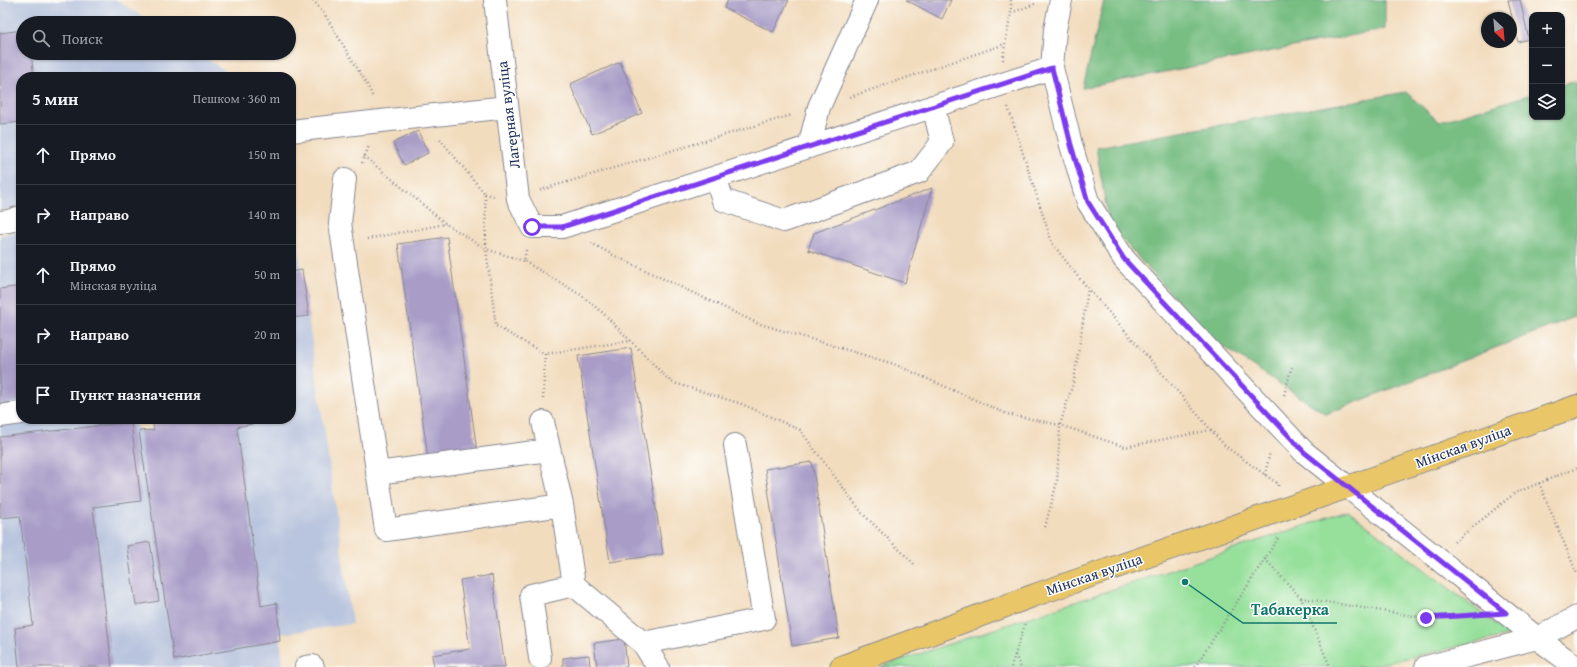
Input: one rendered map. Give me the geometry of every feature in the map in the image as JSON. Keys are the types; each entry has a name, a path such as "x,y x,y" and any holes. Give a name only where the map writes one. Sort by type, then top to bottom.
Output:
{"main road":[{"name":"Мінская вуліца","path":"842,667 1042,592 1348,487 1577,406"}],"street":[{"name":"Лагерная вуліца","path":"495,0 518,199 532,227"},
{"path":"809,147 819,107 867,0"},
{"path":"1061,0 1052,68 1071,145 1088,202 1124,259 1304,452 1537,638 1576,667"},
{"path":"532,227 562,227 1052,68"},
{"path":"715,178 724,200 784,221 920,172 942,142 933,106"},
{"path":"296,130 507,107"},
{"path":"345,179 340,223 386,530 562,505"},
{"path":"0,222 9,222 16,219"},
{"path":"0,416 16,414"},
{"path":"543,422 562,505 574,585 643,643 658,667"},
{"path":"643,643 764,619 735,444"},
{"path":"377,473 549,450"},
{"path":"540,658 531,595 574,585"},
{"path":"1426,667 1537,638 1577,617"},
{"path":"306,667 313,667"}],"path":[{"path":"313,0 325,16 368,86 383,120"},
{"path":"1011,0 1011,13"},
{"path":"518,199 548,187 819,107 1005,44"},
{"path":"422,116 485,194 486,249 496,326 544,354 630,341"},
{"path":"364,156 446,224 486,249 524,261 581,295 603,312 671,382 742,404 800,430 862,513 915,565"},
{"path":"362,240 446,224"},
{"path":"524,261 532,227"},
{"path":"562,227 613,255 757,323 894,364 1007,414 1060,425 1125,447 1211,430"},
{"path":"1045,528 1057,482 1060,425 1074,380 1088,289"},
{"path":"543,422 544,354"},
{"path":"1282,402 1292,366"},
{"path":"1265,475 1271,450"},
{"path":"1436,557 1515,493 1577,468"},
{"path":"1539,483 1577,574"},
{"path":"1195,667 1281,534"},
{"path":"1265,559 1301,598 1330,667"},
{"path":"1301,598 1426,618 1506,613"},
{"path":"1015,654 1021,667"}],"shaded area":[{"path":"0,0 117,0 141,16 16,16 16,60 209,60 227,72 16,72 16,207 0,211"},
{"path":"296,232 352,624 280,634 283,667 0,667 0,235 16,233 16,424 134,424 140,431 153,429 152,424 296,424"}],"green space":[{"path":"1104,0 1385,0 1385,29 1083,88"},
{"path":"1577,81 1577,316 1326,414 1213,340 1109,225 1096,147 1406,92 1439,122 1529,95 1529,120 1565,120 1565,84"},
{"path":"1348,511 1510,635 1367,667 880,667"}],"building":[{"path":"728,0 789,0 773,32 724,8"},
{"path":"906,0 951,0 942,19"},
{"path":"1508,0 1520,0 1529,39 1518,42 1517,12 1511,12"},
{"path":"16,31 16,60 32,60 33,72 16,72 16,122 0,124 0,33"},
{"path":"620,62 642,113 592,134 570,84"},
{"path":"418,131 428,153 404,165 393,143"},
{"path":"932,188 905,283 808,250 814,233"},
{"path":"447,237 477,451 428,458 398,244"},
{"path":"302,270 309,316 296,317 296,271"},
{"path":"16,287 16,402 0,404 0,289"},
{"path":"631,348 663,554 610,562 578,356"},
{"path":"114,424 131,424 141,501 93,507 112,667 19,667 15,628 33,625 20,516 0,518 0,437"},
{"path":"153,424 252,424 237,427 261,606 277,603 280,641 174,660 139,431 154,430"},
{"path":"812,462 839,638 792,646 765,469"},
{"path":"150,542 159,601 136,605 127,546"},
{"path":"492,575 505,667 434,667 432,655 470,649 460,580"},
{"path":"624,639 627,667 597,667 594,643"},
{"path":"589,655 590,667 563,667 563,658"}],"place":[{"name":"Табакерка","path":"1185,582"}],"route":[{"path":"532,227 562,227 1052,68 1071,145 1088,202 1124,259 1304,452 1506,613 1426,618"}]}
